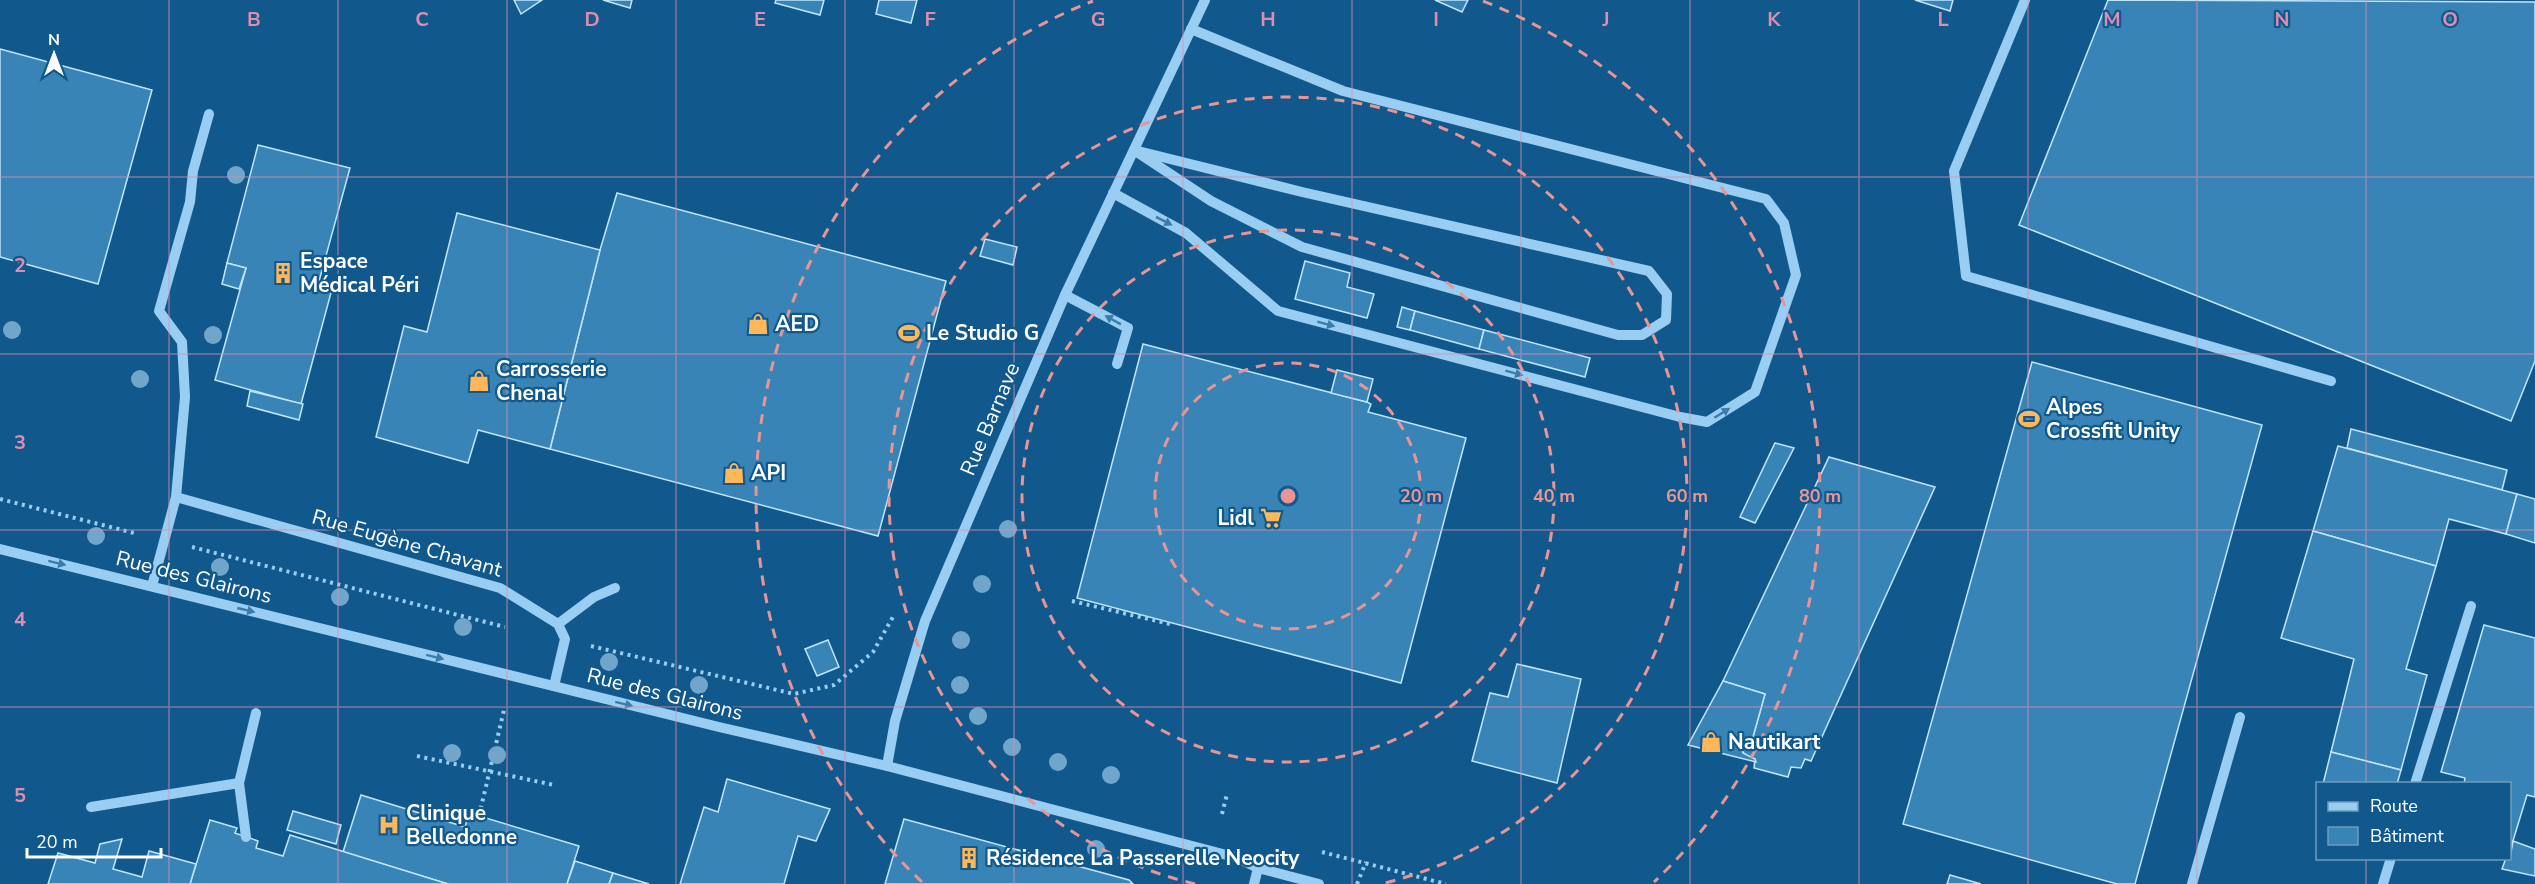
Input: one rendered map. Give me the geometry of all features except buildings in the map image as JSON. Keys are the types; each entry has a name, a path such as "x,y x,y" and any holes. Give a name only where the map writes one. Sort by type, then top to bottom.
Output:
{"street":[{"name":"Rue Barnave","path":"887,766 895,721 925,621 1065,295 1204,0"},
{"path":"2025,0 1954,171 1966,276 2331,381"},
{"path":"1113,194 1186,233 1278,311 1680,417 1707,422 1755,392 1796,275 1784,223 1766,199 1343,91 1191,29"},
{"path":"152,586 176,497 185,397 182,342 159,311 190,202 193,171 209,114"},
{"path":"1134,150 1302,192 1649,271 1667,294 1666,320 1642,335 1618,335 1302,248 1211,201 1134,150"},
{"path":"1065,295 1128,328 1117,364"},
{"name":"Rue Eugène Chavant","path":"176,497 500,588 558,624"},
{"name":"Rue des Glairons","path":"0,549 152,586 182,596 887,766 1238,858 1258,868 1319,884"},
{"path":"554,686 565,639 558,624 594,597 615,588"},
{"path":"2415,782 2471,606"},
{"path":"246,837 239,783 255,713"},
{"path":"2193,884 2240,717"},
{"path":"91,807 239,783"},
{"path":"2383,884 2390,860"},
{"path":"1254,884 1258,868"}],"path":[{"path":"0,499 470,620 513,629"},
{"path":"1072,601 1174,625"},
{"path":"565,639 794,694 834,685 873,652 899,605"},
{"path":"479,816 504,710"},
{"path":"417,756 554,785"},
{"path":"1222,814 1227,794"},
{"path":"1313,850 1446,884"},
{"path":"1357,884 1366,862"}],"place":[{"name":"Espace Médical Péri","path":"283,273"},
{"name":"AED","path":"758,324"},
{"name":"Le Studio G","path":"909,333"},
{"name":"Carrosserie Chenal","path":"479,381"},
{"name":"Alpes Crossfit Unity","path":"2029,419"},
{"name":"API","path":"734,473"},
{"name":"Lidl","path":"1271,518"},
{"name":"Nautikart","path":"1711,742"},
{"name":"Clinique Belledonne","path":"389,825"},
{"name":"Résidence La Passerelle Neocity","path":"969,858"}]}
